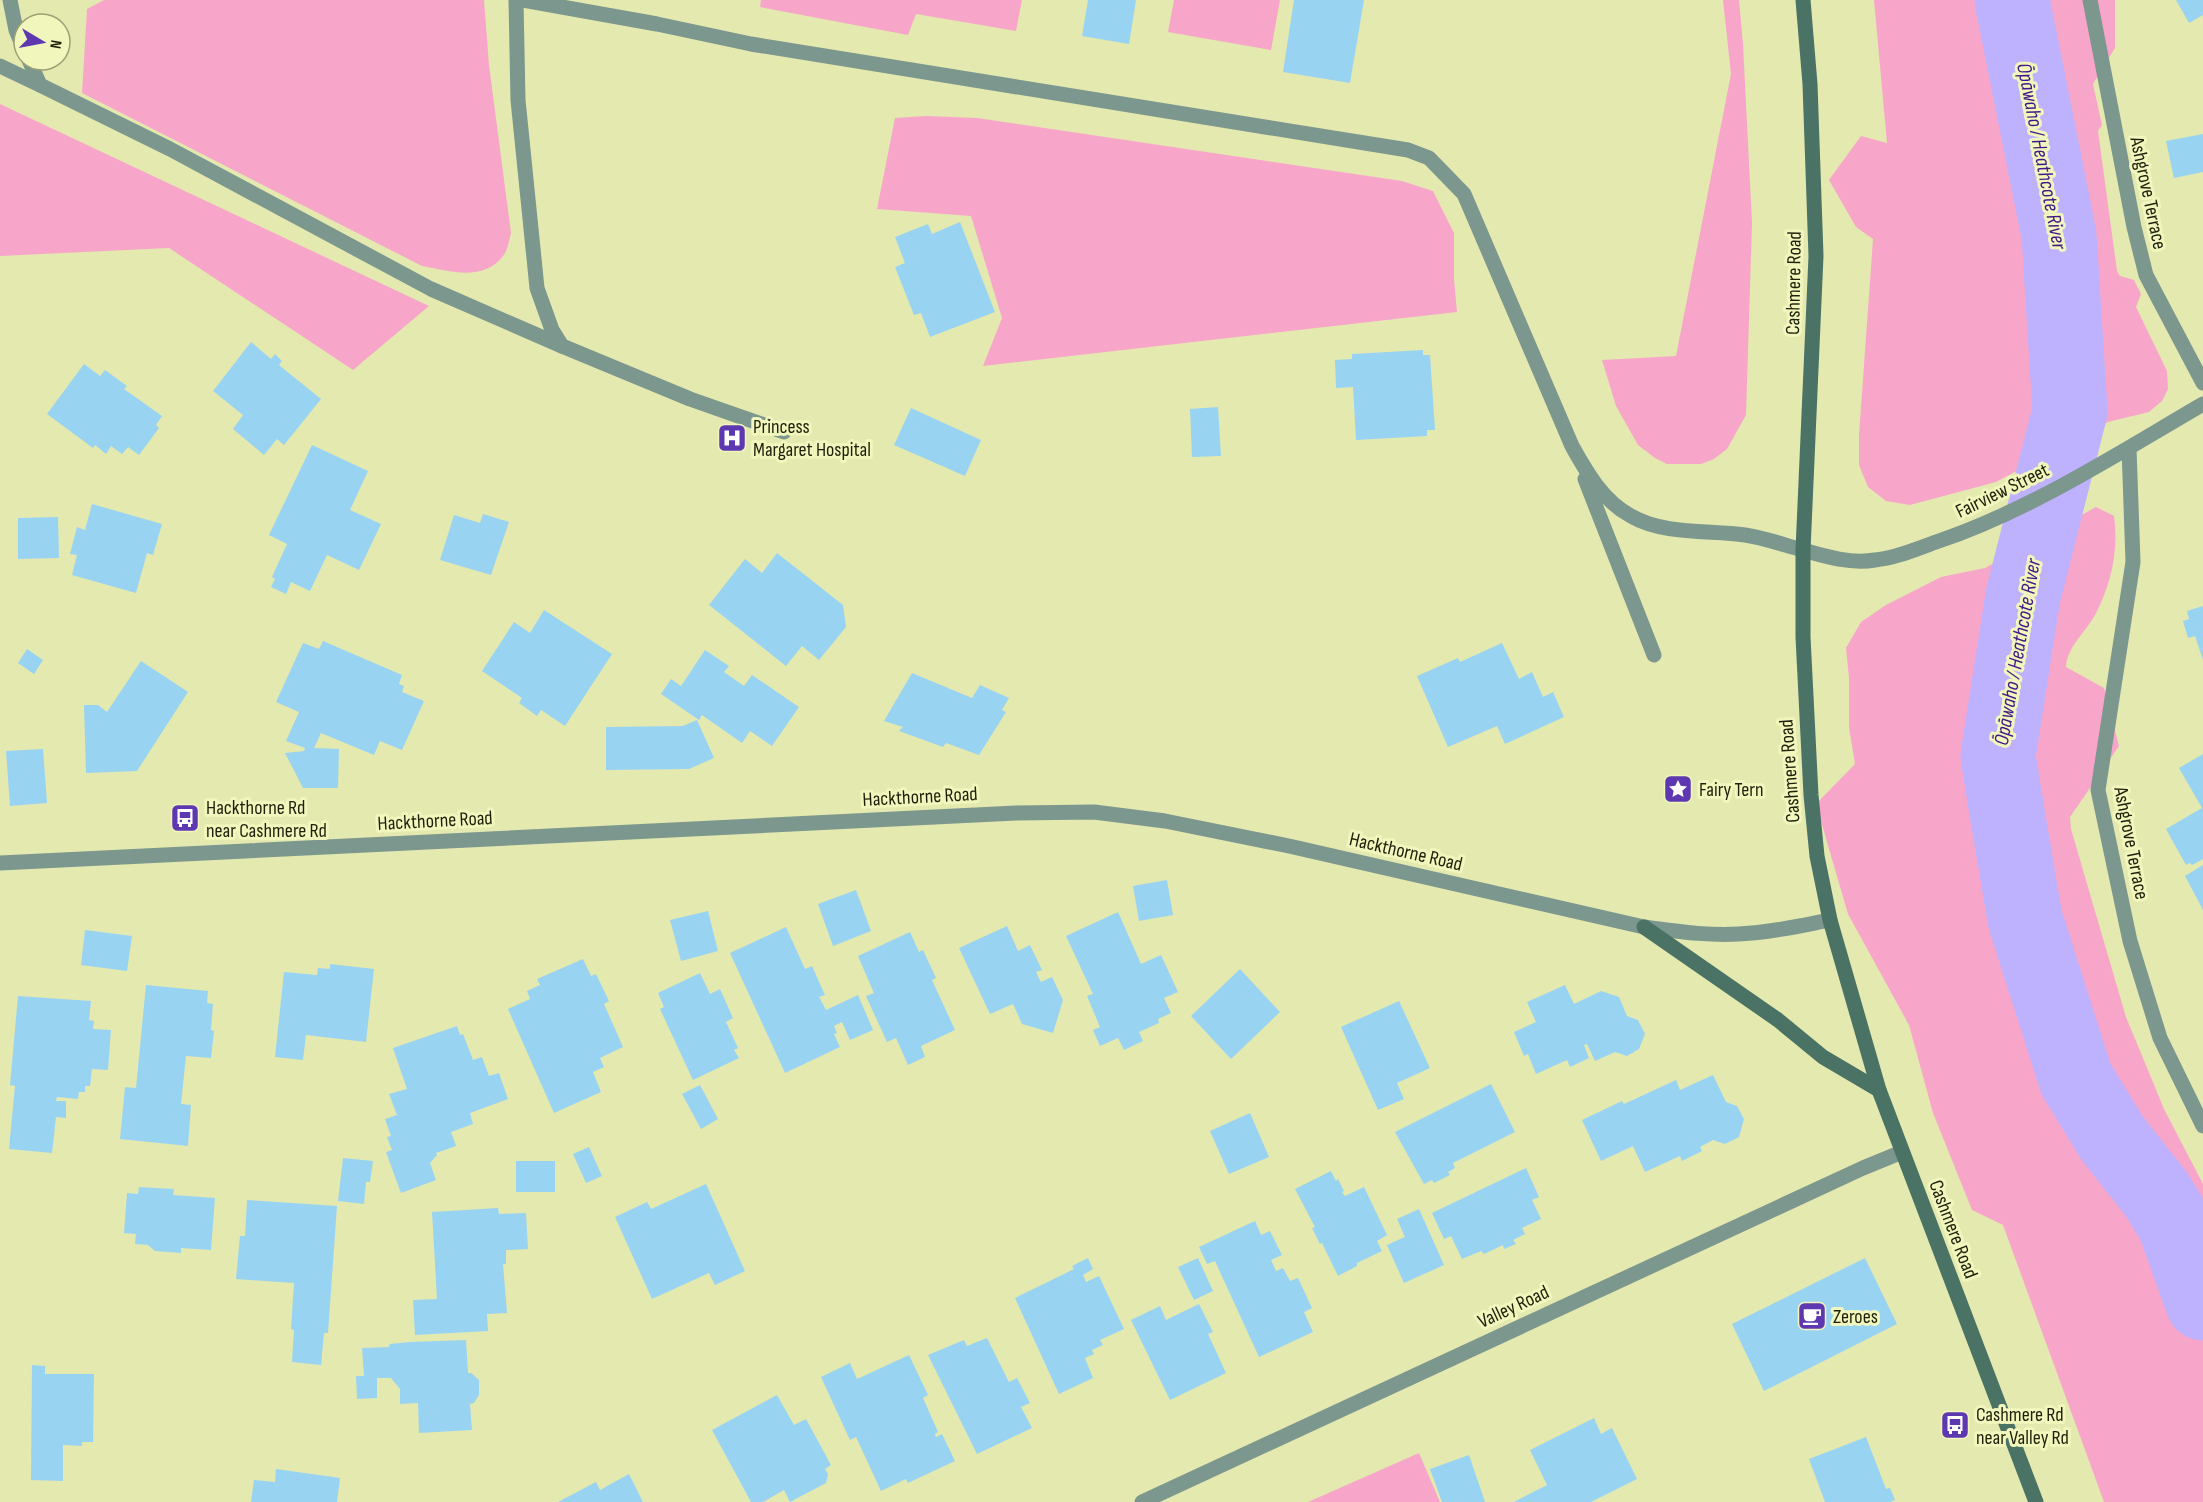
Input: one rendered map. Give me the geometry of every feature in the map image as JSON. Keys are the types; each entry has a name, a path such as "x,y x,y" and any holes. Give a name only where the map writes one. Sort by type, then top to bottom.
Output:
{"main road":[{"name":"Cashmere Road","path":"1803,0 1810,84 1816,256 1803,550 1804,659 1811,795 1818,856 1830,920 1879,1090 2036,1502"},
{"path":"1644,927 1778,1020 1823,1057 1879,1090"}],"street":[{"path":"516,0 519,100 537,288 552,330 562,346"},
{"path":"524,0 751,44 1408,150 1429,158 1464,194 1572,446 1654,654"},
{"name":"Ashgrove Terrace","path":"2090,0 2134,227 2146,275 2203,383"},
{"path":"0,66 170,149 431,289 690,399 784,432"},
{"path":"34,72 40,85"},
{"name":"Fairview Street","path":"1572,446 1589,476 1609,500 1630,516 1650,524 1746,535 1840,559 1858,562 1875,561 1893,557 1995,520 2129,448 2203,404"},
{"name":"Ashgrove Terrace","path":"2129,448 2133,562 2098,790 2130,941 2160,1038 2203,1125"},
{"name":"Hackthorne Road","path":"0,863 1016,813 1094,812 1165,821 1278,844 1644,927 1684,933 1722,935 1753,933 1830,920"},
{"name":"Valley Road","path":"1142,1502 1902,1152"}],"shaded area":[{"path":"104,0 484,0 489,65 511,233 505,254 495,264 476,272 455,272 422,266 82,93 87,9"},
{"path":"761,0 1022,0 1016,31 916,14 908,35 760,7"},
{"path":"1174,0 1280,0 1271,50 1168,32"},
{"path":"1723,0 1739,0 1743,44 1752,223 1746,415 1727,449 1714,459 1701,464 1667,464 1638,445 1616,406 1602,360 1676,356 1731,74"},
{"path":"1874,0 2115,0 2115,48 2093,84 2102,125 2098,131 2117,271 2120,276 2134,280 2141,294 2136,307 2167,371 2168,389 2162,401 2149,412 2108,422 1996,482 1910,505 1886,501 1868,487 1859,465 1859,435 1873,239 1856,227 1829,180 1861,136 1887,143"},
{"path":"0,104 429,306 353,370 169,248 0,256"},
{"path":"926,116 977,118 1402,181 1433,191 1454,233 1457,312 983,366 1002,318 971,216 877,209 895,118"},
{"path":"2096,507 2114,516 2115,542 2112,567 2101,604 2073,647 2066,667 2104,688 2119,746 2070,817 2071,829 2126,1017 2164,1109 2203,1184 2203,1502 2104,1502 2003,1225 1972,1210 1933,1113 1909,1025 1848,914 1816,804 1855,764 1849,727 1849,678 1846,648 1861,622 1886,605 1941,577 1985,568"},
{"path":"1419,1453 1440,1502 1308,1502"}],"building":[{"path":"1088,0 1136,0 1129,44 1082,36"},
{"path":"1294,0 1364,0 1350,83 1283,72"},
{"path":"2176,0 2203,0 2203,15 2189,23"},
{"path":"2203,134 2203,172 2174,178 2166,141"},
{"path":"960,222 995,312 930,337 921,313 914,315 895,267 905,263 895,237 928,224 932,234"},
{"path":"251,342 271,359 275,354 282,361 279,365 321,399 284,445 277,439 264,455 233,429 243,415 213,391"},
{"path":"1423,350 1423,355 1430,355 1435,430 1427,430 1427,436 1356,440 1353,387 1336,388 1335,360 1352,359 1352,354"},
{"path":"84,364 100,376 105,370 127,386 124,389 162,416 156,425 159,428 139,455 128,447 122,454 111,446 106,454 95,445 93,448 47,414"},
{"path":"1218,407 1221,456 1192,457 1190,409"},
{"path":"911,408 981,440 965,476 894,445"},
{"path":"312,445 368,471 350,510 381,524 359,570 327,555 310,591 291,582 286,594 271,587 275,579 272,577 287,544 269,535"},
{"path":"92,504 162,524 153,555 147,553 136,593 72,575 77,555 70,554 77,527 85,530"},
{"path":"483,514 509,522 491,575 440,560 454,515 480,523"},
{"path":"58,517 59,558 18,559 18,518"},
{"path":"777,553 843,605 846,627 819,660 802,646 786,666 709,605 745,559 762,573"},
{"path":"2203,606 2203,660 2195,636 2188,638 2183,621 2189,619 2187,611"},
{"path":"544,610 612,654 565,726 541,710 537,716 519,703 522,698 482,671 514,622 530,633"},
{"path":"323,641 402,675 399,684 404,686 402,692 424,701 402,750 380,741 374,755 321,733 314,748 339,749 338,788 303,788 285,753 304,751 305,748 286,741 299,712 276,702 303,643 319,649"},
{"path":"1502,643 1519,679 1532,672 1543,697 1553,692 1564,717 1505,744 1497,726 1448,747 1417,676 1458,658 1460,662"},
{"path":"27,649 43,660 34,674 18,663"},
{"path":"705,650 729,666 724,672 744,686 752,675 799,707 772,746 750,731 742,743 702,715 699,720 661,694 671,679 681,686"},
{"path":"141,661 188,692 137,771 86,773 84,705 98,705 107,712"},
{"path":"912,673 972,698 980,685 1009,698 1002,710 1006,712 979,755 946,743 943,747 899,731 903,727 884,721"},
{"path":"697,720 714,758 689,769 606,770 606,727 683,726"},
{"path":"43,749 47,803 10,806 6,751"},
{"path":"2203,754 2203,859 2192,865 2190,863 2186,865 2166,829 2202,808 2179,768"},
{"path":"2203,865 2203,910 2185,876"},
{"path":"1167,880 1173,915 1139,921 1133,886"},
{"path":"856,890 871,931 833,946 818,904"},
{"path":"708,911 718,951 681,961 670,920"},
{"path":"1118,912 1141,964 1161,955 1178,992 1164,998 1171,1013 1158,1019 1159,1023 1139,1032 1143,1041 1124,1050 1118,1038 1100,1046 1093,1030 1100,1027 1087,996 1093,994 1066,936"},
{"path":"1007,926 1018,951 1030,945 1042,970 1036,972 1041,982 1052,977 1063,1000 1053,1033 1022,1024 1013,1004 990,1014 959,948"},
{"path":"786,927 805,969 812,966 825,995 819,997 826,1010 858,995 873,1030 850,1040 842,1022 834,1026 837,1033 834,1034 840,1047 785,1073 730,953"},
{"path":"85,930 132,936 127,971 81,965"},
{"path":"910,932 919,952 923,950 936,978 932,980 955,1030 921,1046 925,1057 908,1065 896,1038 887,1042 866,996 874,993 858,956"},
{"path":"583,959 591,976 596,974 609,1001 604,1004 623,1047 600,1058 604,1067 593,1072 601,1092 554,1113 508,1009 530,999 527,991 540,985 537,979"},
{"path":"330,964 374,969 366,1042 306,1035 303,1060 275,1057 284,972 317,975 318,968 330,969"},
{"path":"1240,969 1280,1012 1231,1059 1191,1016"},
{"path":"700,973 710,994 720,989 733,1018 726,1022 738,1048 734,1050 739,1058 693,1080 660,1009 664,1007 658,993"},
{"path":"146,985 208,991 207,1003 213,1004 211,1030 214,1031 211,1058 186,1056 181,1104 191,1105 188,1146 120,1139 125,1087 136,1088"},
{"path":"1565,985 1574,1004 1601,991 1619,997 1627,1016 1638,1020 1645,1034 1639,1049 1627,1056 1615,1052 1595,1061 1587,1044 1584,1045 1589,1058 1570,1067 1567,1060 1536,1074 1528,1054 1524,1056 1514,1032 1536,1022 1527,1002"},
{"path":"18,996 91,1001 89,1020 94,1021 93,1029 111,1030 108,1070 92,1069 90,1086 85,1086 85,1092 79,1092 78,1099 57,1097 56,1101 66,1101 66,1118 56,1117 52,1153 9,1149 15,1086 10,1085"},
{"path":"1399,1001 1430,1068 1397,1083 1404,1099 1378,1110 1341,1027"},
{"path":"457,1026 460,1035 463,1034 473,1060 482,1057 489,1076 499,1073 508,1099 470,1113 473,1124 451,1132 456,1146 436,1153 437,1155 430,1163 436,1180 401,1193 386,1152 392,1150 387,1137 391,1136 385,1119 397,1115 389,1094 407,1089 393,1048"},
{"path":"1713,1075 1726,1102 1737,1106 1744,1119 1739,1137 1725,1144 1713,1140 1700,1147 1702,1151 1682,1161 1680,1156 1645,1172 1633,1146 1601,1161 1582,1120 1622,1101 1624,1104 1676,1080 1680,1090"},
{"path":"1491,1084 1515,1132 1453,1163 1455,1168 1448,1172 1450,1175 1434,1183 1432,1180 1424,1184 1395,1132"},
{"path":"700,1085 718,1119 701,1129 682,1094"},
{"path":"1250,1113 1269,1157 1229,1174 1210,1131"},
{"path":"589,1147 602,1176 586,1183 573,1154"},
{"path":"343,1158 373,1161 370,1182 366,1182 364,1204 338,1201"},
{"path":"516,1161 555,1161 555,1192 516,1192"},
{"path":"1526,1168 1539,1197 1532,1200 1541,1219 1522,1228 1525,1234 1513,1240 1516,1244 1504,1249 1503,1245 1484,1254 1481,1251 1462,1259 1451,1236 1444,1239 1432,1213"},
{"path":"1331,1171 1336,1181 1338,1179 1345,1196 1364,1187 1387,1235 1377,1241 1382,1251 1357,1263 1357,1266 1338,1276 1312,1228 1315,1227 1295,1189"},
{"path":"706,1184 745,1271 715,1285 709,1273 652,1299 615,1217 647,1202 651,1209"},
{"path":"139,1187 174,1189 173,1195 215,1198 211,1250 181,1248 181,1253 155,1251 148,1245 135,1244 136,1234 124,1233 127,1193 138,1194"},
{"path":"247,1200 337,1206 328,1333 324,1333 321,1365 292,1362 294,1330 291,1329 294,1283 236,1279 240,1236 245,1236"},
{"path":"498,1208 499,1214 526,1213 528,1249 506,1250 506,1264 503,1264 507,1313 487,1314 488,1331 415,1335 413,1300 437,1299 432,1212"},
{"path":"1419,1209 1444,1265 1404,1283 1387,1245 1405,1237 1397,1219"},
{"path":"1255,1221 1261,1235 1270,1231 1282,1255 1271,1260 1276,1271 1283,1268 1290,1281 1298,1278 1312,1308 1304,1312 1313,1332 1259,1357 1215,1261 1207,1264 1199,1247"},
{"path":"1088,1258 1093,1269 1083,1275 1086,1282 1099,1276 1124,1329 1100,1340 1103,1345 1092,1350 1094,1354 1085,1358 1093,1378 1059,1394 1015,1298 1074,1269 1072,1266"},
{"path":"1198,1258 1213,1291 1194,1300 1178,1267"},
{"path":"1865,1258 1897,1324 1764,1391 1732,1324"},
{"path":"1199,1304 1213,1332 1208,1334 1226,1373 1170,1400 1131,1320 1160,1306 1166,1320"},
{"path":"987,1338 1009,1382 1017,1378 1030,1403 1021,1407 1032,1428 977,1454 928,1355 964,1340 967,1346"},
{"path":"466,1340 468,1373 479,1380 479,1395 474,1403 470,1404 472,1430 419,1433 418,1403 400,1404 400,1389 391,1378 377,1378 377,1398 357,1399 356,1376 364,1376 362,1348 389,1347 390,1344 410,1342"},
{"path":"909,1355 928,1395 923,1398 938,1432 935,1434 936,1437 942,1434 955,1461 908,1483 906,1479 881,1491 856,1437 850,1440 821,1377 850,1363 857,1379"},
{"path":"32,1365 45,1366 45,1374 94,1374 93,1442 82,1442 82,1446 63,1445 63,1481 31,1480"},
{"path":"777,1395 794,1425 806,1419 831,1465 825,1469 828,1474 826,1483 790,1502 784,1490 763,1502 751,1502 712,1430"},
{"path":"1594,1418 1601,1434 1612,1428 1637,1479 1591,1502 1514,1502 1547,1485 1530,1450"},
{"path":"1866,1437 1886,1489 1890,1488 1895,1500 1890,1502 1825,1502 1809,1459"},
{"path":"1469,1455 1485,1502 1442,1502 1430,1469"},
{"path":"276,1469 340,1478 337,1502 251,1502 254,1480 275,1482"},
{"path":"629,1474 643,1502 558,1502 596,1482 600,1490"}],"waterway":[{"name":"Ōpāwaho / Heathcote River","path":"2012,0 2059,235 2070,411 2023,596 1998,756 2025,919 2076,1079 2112,1138 2157,1195 2175,1225 2203,1303"}],"place":[{"name":"Princess Margaret Hospital","path":"732,438"},
{"name":"Fairy Tern","path":"1678,789"},
{"name":"Hackthorne Rd near Cashmere Rd","path":"185,818"},
{"name":"Zeroes","path":"1812,1316"},
{"name":"Cashmere Rd near Valley Rd","path":"1955,1425"}]}
